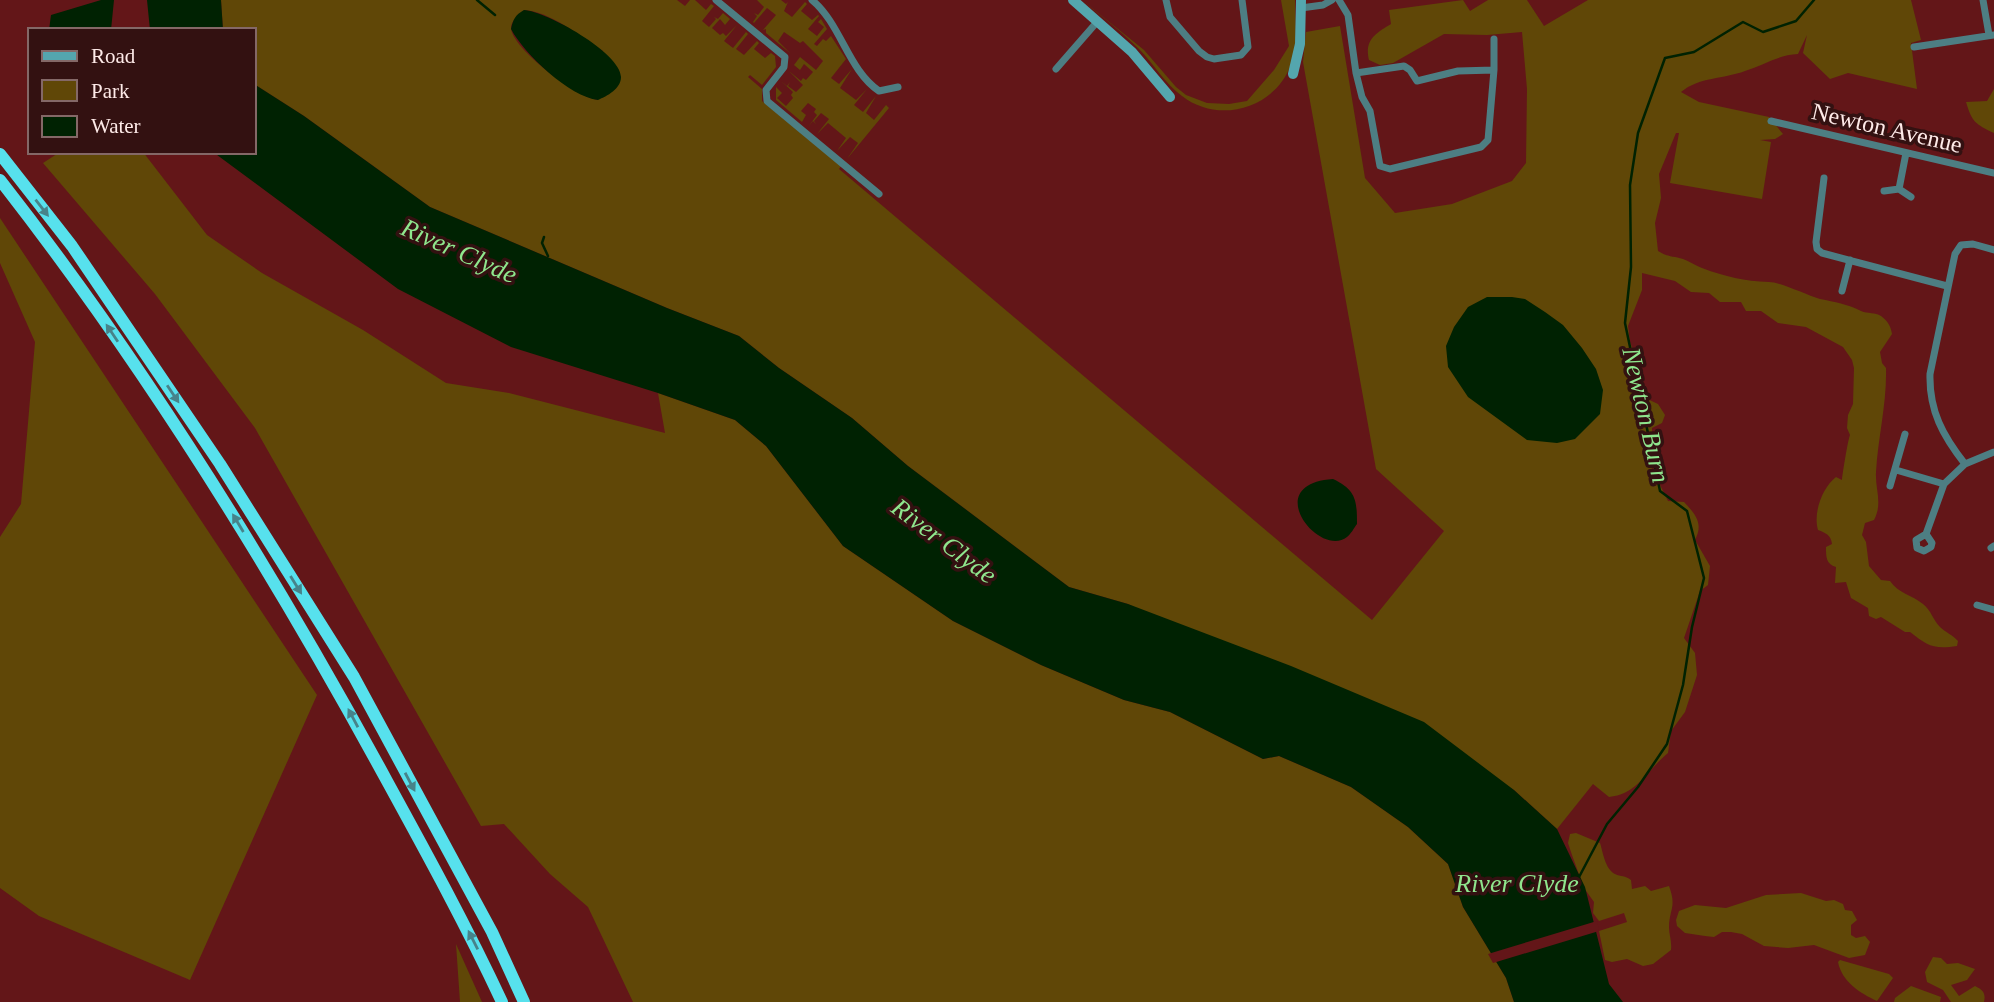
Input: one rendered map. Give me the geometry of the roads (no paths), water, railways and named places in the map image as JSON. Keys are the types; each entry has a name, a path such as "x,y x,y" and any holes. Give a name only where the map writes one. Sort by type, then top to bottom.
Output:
{"highway":[{"path":"0,154 72,246 197,430 354,677 492,932 524,1002"},
{"path":"0,180 65,263 208,473 336,687 474,942 502,1002"}],"street":[{"path":"716,0 785,57 784,67 765,90 767,101 879,194"},
{"path":"812,0 823,10 868,82 881,91 898,87"},
{"path":"1073,0 1132,52 1170,97"},
{"path":"1166,0 1170,18 1199,51 1214,59 1241,55 1248,47 1242,0"},
{"path":"1293,74 1300,44 1301,4 1323,5 1332,0"},
{"path":"1339,0 1348,15 1356,74 1370,111 1377,162 1390,169 1481,147 1488,140 1494,39"},
{"path":"1914,47 1992,35 1983,0"},
{"path":"1056,69 1097,22"},
{"path":"1356,74 1404,65 1417,81 1458,71 1493,70"},
{"name":"Newton Avenue","path":"1771,121 1994,173"},
{"path":"1899,189 1906,153"},
{"path":"1824,178 1817,249 1822,253 1947,286"},
{"path":"1884,191 1899,189 1911,197"},
{"path":"1965,464 1938,425 1929,393 1930,374 1955,254 1961,245 1972,244 1994,250"},
{"path":"1842,291 1850,260"},
{"path":"1890,486 1905,434"},
{"path":"1926,534 1944,484 1965,464 1994,453"},
{"path":"1896,470 1944,484"},
{"path":"1977,605 1994,610"}],"water":[{"path":"101,0 114,0 111,28 49,28 51,15"},
{"path":"147,0 221,0 223,28 150,28"},
{"path":"524,10 564,25 609,57 618,67 621,77 616,88 598,100 574,91 549,73 526,50 511,29 515,18"},
{"name":"River Clyde","path":"256,85 304,116 430,207 739,336 779,368 852,418 908,466 1069,587 1128,604 1291,666 1424,722 1514,790 1557,829 1585,887 1609,984 1623,1002 1514,1002 1506,978 1463,907 1448,864 1408,827 1351,787 1279,756 1263,759 1170,712 1124,700 1041,665 953,621 843,546 766,446 735,420 511,347 398,289 216,154 256,154"},
{"path":"1487,297 1525,299 1545,312 1563,325 1596,369 1603,390 1600,414 1575,439 1557,443 1527,440 1468,397 1448,367 1446,346 1454,327 1468,307"},
{"path":"1333,479 1351,492 1357,516 1357,524 1350,534 1336,541 1323,538 1311,530 1302,518 1298,505 1300,493 1311,484"}],"waterway":[{"path":"477,0 495,15"},
{"name":"Newton Burn","path":"1578,879 1607,824 1638,787 1667,744 1683,685 1692,627 1704,578 1687,511 1660,491 1625,323 1631,267 1630,185 1638,133 1665,58 1694,52 1743,22 1763,32 1796,21 1814,0"},
{"path":"544,237 542,243 548,256"}]}
